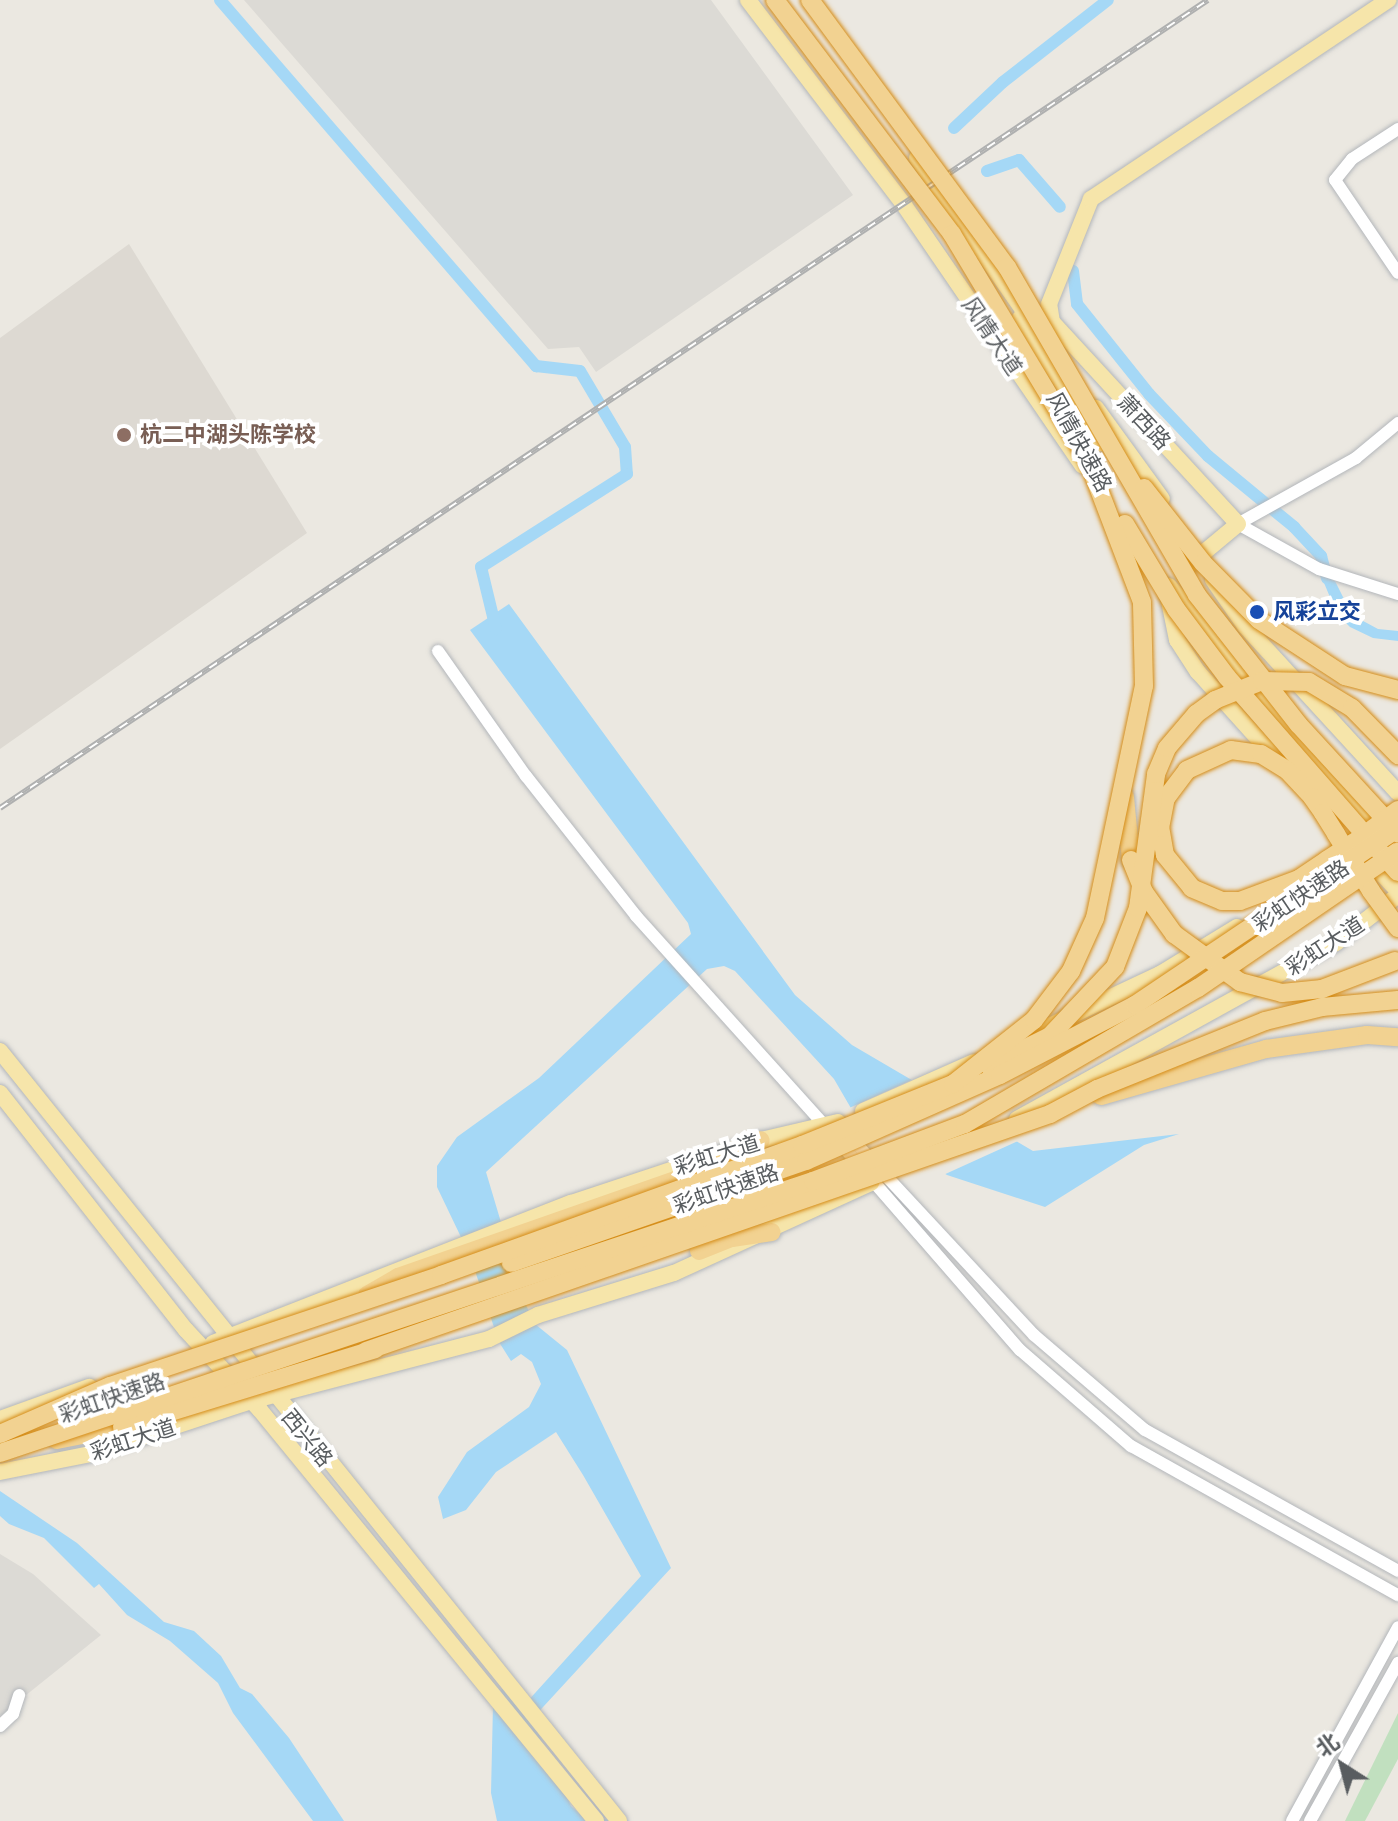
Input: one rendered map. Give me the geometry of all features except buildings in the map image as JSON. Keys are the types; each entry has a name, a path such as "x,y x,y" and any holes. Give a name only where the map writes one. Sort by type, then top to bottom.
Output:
{"highway":[{"name":"风情快速路","path":"775,0 959,245 1198,641 1273,734 1398,872"},
{"name":"风情快速路","path":"810,0 954,188 1055,344 1197,595 1299,725 1392,831"},
{"path":"1055,344 1075,367 1140,483 1223,586 1259,620 1316,661 1345,676 1398,690"},
{"path":"953,1084 1034,1020 1071,971 1095,918 1125,790 1144,686 1142,602 1087,458"},
{"path":"2,1443 110,1386 350,1305 802,1145 953,1084 1050,1036 1115,967 1138,908 1156,774 1180,729 1206,707 1262,681 1309,682 1352,708 1398,755"},
{"path":"1398,810 1376,827 1353,843 1340,852 1299,879 1240,901 1222,901 1192,888 1165,855 1160,828 1166,798 1187,770 1231,750 1261,754 1288,771 1312,797 1330,823 1336,834 1343,845 1350,857 1371,891 1398,928"},
{"path":"1125,790 1127,841 1144,892 1174,934 1212,966 1240,982 1282,993 1322,989 1398,959"},
{"name":"彩虹快速路","path":"2,1443 806,1161 937,1106 1135,1005 1392,831"},
{"name":"彩虹快速路","path":"2,1443 799,1185 965,1124 1198,988 1398,850"},
{"path":"1050,1114 1097,1089 1265,1021 1322,1007 1398,1000"},
{"path":"2,1443 122,1427 366,1351 1050,1114 1266,1049 1328,1039 1398,1037"},
{"path":"350,1305 398,1277 727,1162 761,1140"},
{"path":"366,1351 467,1330 732,1238 772,1232"}],"main road":[{"name":"风情大道","path":"748,0 904,205 1167,583 1268,703 1392,831 1398,850"},
{"name":"风情大道","path":"799,0 912,152 990,269 1142,468 1195,559 1229,604 1398,793"},
{"name":"萧西路","path":"1238,524 1052,322 1049,304 1091,199 1388,0"},
{"path":"1238,524 1167,583 1177,640 1198,672 1398,893"},
{"path":"1266,748 1268,703"},
{"name":"彩虹大道","path":"0,1419 226,1338 448,1248 761,1140 836,1122 932,1082 1160,974 1356,847 1392,831 1398,817"},
{"name":"彩虹大道","path":"0,1472 91,1454 251,1401 489,1339 538,1315 674,1273 772,1232 881,1178 1006,1125 1336,943 1398,893"},
{"name":"西兴路","path":"0,1051 226,1338 619,1821"},
{"name":"西兴路","path":"0,1093 201,1347 251,1401 596,1821"}],"street":[{"path":"1398,129 1352,159 1335,180 1398,273"},
{"path":"1238,524 1356,458 1398,423"},
{"path":"1238,524 1319,569 1398,594"},
{"path":"438,651 534,787 665,948 836,1122 1020,1350 1131,1446 1398,1595"},
{"path":"881,1178 1034,1335 1145,1430 1398,1571"},
{"path":"1292,1821 1398,1627"},
{"path":"1310,1821 1398,1663"},
{"path":"0,1726 13,1714 19,1695"}],"shaded area":[{"path":"244,0 711,0 853,195 596,372 579,347 548,349"},
{"name":"杭二中湖头陈学校","path":"129,244 307,533 0,749 0,338"},
{"path":"0,1554 33,1574 101,1635 0,1716"}],"green space":[{"path":"1398,1713 1398,1759 1365,1821 1345,1821"}],"water":[{"path":"1322,578 1335,581 1352,615 1378,629 1398,631 1398,641 1373,638 1350,627 1337,614"},
{"path":"509,604 795,995 852,1045 1033,1151 1179,1134 1144,1145 1045,1207 947,1175 859,1122 834,1079 735,971 724,966 707,969 486,1172 525,1303 535,1324 567,1350 671,1568 532,1719 571,1806 583,1817 631,1821 497,1821 491,1793 493,1705 503,1687 526,1703 641,1576 583,1475 556,1432 496,1472 466,1510 443,1519 438,1497 467,1452 529,1407 541,1384 532,1362 521,1354 511,1361 499,1342 470,1256 437,1187 437,1166 457,1137 539,1078 691,934 688,923 470,630"},
{"path":"0,1491 77,1543 164,1622 194,1631 221,1656 240,1688 252,1694 289,1738 344,1821 313,1821 233,1713 218,1683 170,1641 127,1615 99,1584 94,1588 44,1538 9,1524 0,1516"}],"pier":[{"path":"916,1078 1020,1140 941,1176 855,1124 847,1109"}],"waterway":[{"path":"220,0 536,366 580,371 625,447 627,474 481,567 496,629"},
{"path":"954,128 1003,82 1108,0"},
{"path":"987,171 1019,160 1060,207"},
{"path":"1073,271 1077,304 1149,394 1208,456 1294,527 1321,556 1327,578"}],"railway":[{"path":"0,808 1208,0"}],"place":[{"name":"杭二中湖头陈学校","path":"124,435"},
{"name":"风彩立交","path":"1257,612"}]}
